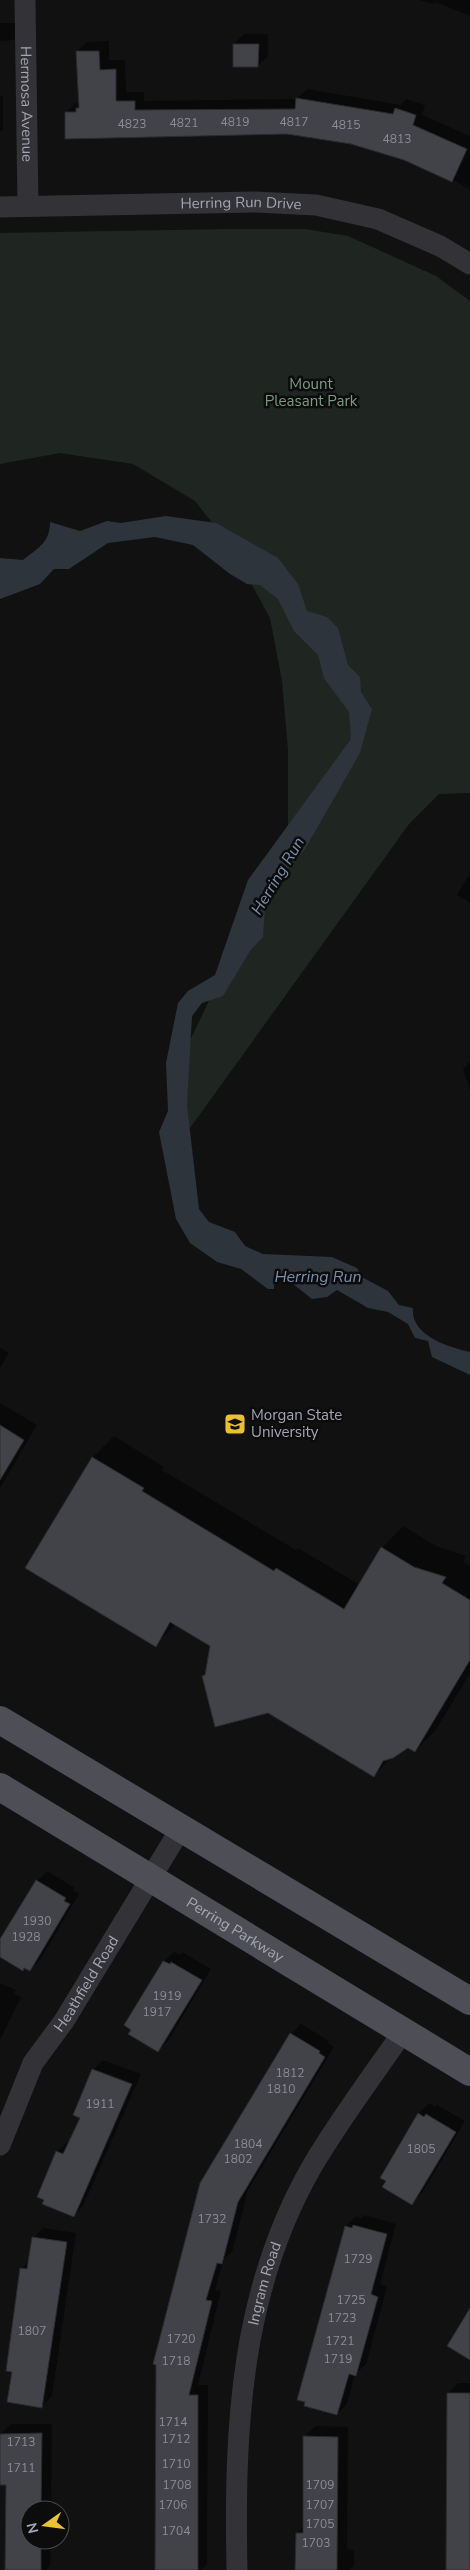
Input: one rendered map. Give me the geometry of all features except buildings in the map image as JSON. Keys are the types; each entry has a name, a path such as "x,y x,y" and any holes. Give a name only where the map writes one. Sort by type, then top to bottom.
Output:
{"main road":[{"path":"0,1720 470,2001"},
{"name":"Perring Parkway","path":"0,1787 470,2072"}],"street":[{"name":"Hermosa Avenue","path":"25,0 28,206"},
{"name":"Herring Run Drive","path":"0,206 255,202 316,205 378,219 432,242 470,264"},
{"name":"Heathfield Road","path":"0,2145 33,2063 64,2021 181,1828"},
{"name":"Ingram Road","path":"237,2570 235,2484 238,2431 247,2350 257,2302 277,2244 313,2164 403,2032"}],"green space":[{"name":"Mount Pleasant Park","path":"305,229 348,236 436,276 470,301 470,793 439,794 409,824 185,1135 176,1069 288,838 288,750 282,681 270,618 232,548 195,501 133,464 60,453 0,464 0,233"}],"water":[{"name":"Herring Run","path":"166,516 216,523 278,558 298,584 307,611 327,617 338,628 348,665 360,677 361,692 372,709 360,753 305,849 282,876 265,906 263,937 250,951 223,996 202,1003 192,1016 187,1105 199,1209 209,1222 235,1232 245,1246 263,1254 332,1257 357,1268 362,1277 388,1291 399,1305 413,1308 418,1326 432,1338 451,1347 470,1352 470,1375 432,1357 428,1341 415,1338 408,1324 388,1312 368,1308 337,1290 327,1297 312,1299 283,1276 274,1281 274,1289 268,1289 241,1269 217,1262 190,1243 176,1219 159,1132 168,1111 166,1063 178,1003 188,991 215,975 248,880 351,739 349,712 324,678 318,655 294,631 278,599 260,585 247,584 230,574 193,545 155,537 108,543 69,569 54,569 40,584 0,599 0,558 23,560 45,540 48,535 50,522 80,531 107,521 121,523"}],"place":[{"name":"Morgan State University","path":"235,1424"}]}
